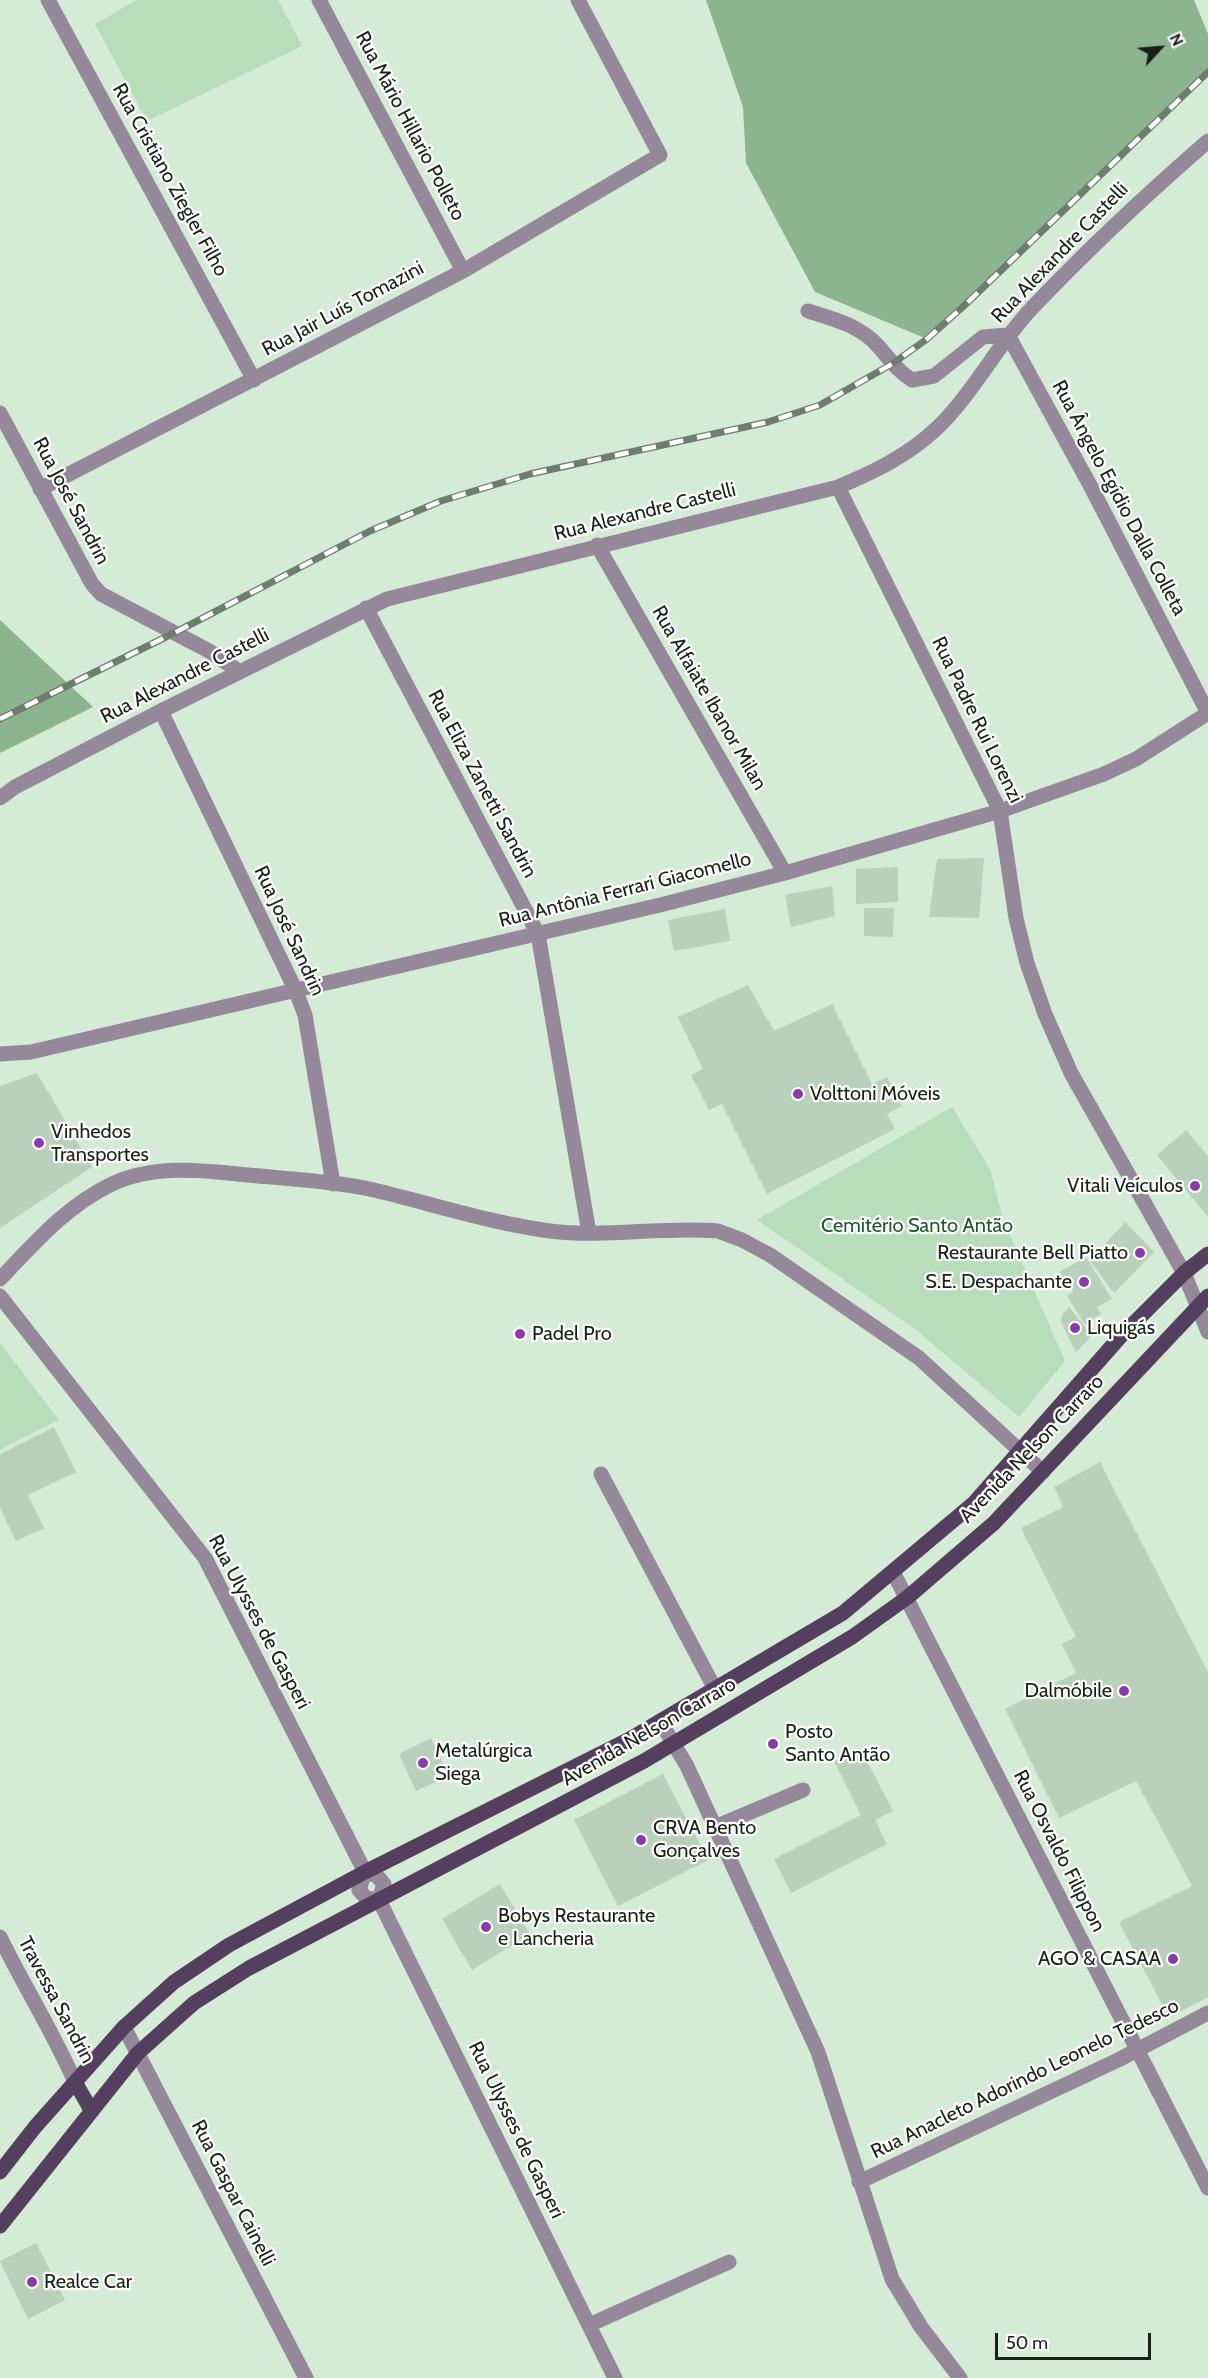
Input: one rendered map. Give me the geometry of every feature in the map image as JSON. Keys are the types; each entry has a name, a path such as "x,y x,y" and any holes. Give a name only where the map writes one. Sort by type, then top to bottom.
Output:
{"main road":[{"name":"Avenida Nelson Carraro","path":"0,2172 124,2027 174,1982 229,1945 365,1872 630,1739 843,1613 974,1503 1120,1337 1184,1273 1208,1254"},
{"name":"Avenida Nelson Carraro","path":"0,2226 138,2053 194,2003 249,1968 644,1761 852,1637 908,1597 994,1523 1202,1301"},
{"path":"974,1503 994,1523"},
{"path":"766,1659 783,1680"},
{"path":"630,1739 644,1761"},
{"path":"75,2082 91,2110"}],"street":[{"name":"Rua Cristiano Ziegler Filho","path":"48,0 254,380"},
{"name":"Rua Mário Hillario Polleto","path":"319,0 463,271"},
{"name":"Rua Jair Luís Tomazini","path":"40,489 463,271 660,155 578,0"},
{"name":"Rua Alexandre Castelli","path":"0,798 15,787 160,711 366,608 416,590 838,487 884,468 937,428 1008,335 1117,224 1208,141"},
{"path":"808,311 839,320 863,332 900,372 912,380 934,376 983,337 1008,335"},
{"name":"Rua Ângelo Egídio Dalla Colleta","path":"1008,335 1091,487 1208,713"},
{"name":"Rua José Sandrin","path":"0,413 92,584 101,594 192,641 240,672"},
{"name":"Rua Padre Rui Lorenzi","path":"838,487 1000,811 1016,918 1027,963 1045,1014 1076,1083 1202,1301 1208,1332"},
{"name":"Rua Alfaiate Ibanor Milan","path":"597,545 785,873"},
{"name":"Rua Eliza Zanetti Sandrin","path":"366,608 538,934 589,1233"},
{"name":"Rua José Sandrin","path":"160,711 305,1015 333,1184"},
{"name":"Rua Antônia Ferrari Giacomello","path":"0,1054 31,1052 538,934 785,873 1000,811 1104,774 1136,759 1208,713"},
{"path":"0,1279 55,1221 84,1199 111,1184 137,1175 169,1170 333,1184 373,1190 464,1215 552,1231 589,1233 696,1229 718,1231 742,1240 790,1269 919,1358 1043,1472"},
{"name":"Rua Ulysses de Gasperi","path":"0,1296 205,1558 365,1872 377,1876 384,1884 379,1900 615,2378"},
{"path":"601,1474 715,1689"},
{"name":"Rua Osvaldo Filippon","path":"893,1572 908,1597 1208,2188"},
{"path":"660,1721 687,1766 818,2052 892,2278 921,2326 960,2378"},
{"path":"715,1827 803,1790"},
{"name":"Travessa Sandrin","path":"0,1937 21,1979 55,2037 75,2082"},
{"name":"Rua Anacleto Adorindo Leonelo Tedesco","path":"860,2182 1137,2050 1208,2013"},
{"name":"Rua Gaspar Cainelli","path":"124,2027 306,2378"},
{"path":"589,2325 729,2262"}],"green space":[{"path":"137,0 278,0 302,46 147,121 95,24"},
{"path":"706,0 1194,0 1208,34 1208,72 927,339 815,292 746,163 743,107"},
{"path":"0,620 93,707 0,753"},
{"name":"Cemitério Santo Antão","path":"952,1107 990,1169 1003,1219 1065,1361 1019,1417 915,1329 757,1220"},
{"path":"0,1343 59,1420 0,1450"}],"building":[{"path":"984,858 979,918 929,917 937,859"},
{"path":"898,867 898,902 856,904 856,869"},
{"path":"832,886 835,916 791,927 785,895"},
{"path":"864,908 894,908 893,937 864,936"},
{"path":"725,909 730,941 674,951 668,920"},
{"name":"Volttoni Móveis","path":"748,985 774,1031 832,1004 872,1084 887,1077 901,1106 887,1114 895,1129 767,1194 722,1104 709,1110 691,1075 703,1069 678,1017"},
{"name":"Vinhedos Transportes","path":"37,1073 92,1167 0,1228 0,1086"},
{"name":"Vitali Veículos","path":"1186,1130 1208,1156 1208,1217 1157,1155"},
{"path":"1125,1222 1154,1252 1114,1293 1090,1261"},
{"name":"S.E. Despachante","path":"1086,1257 1112,1299 1097,1307 1101,1314 1085,1324 1067,1296 1073,1292 1060,1272"},
{"name":"Liquigás","path":"1069,1307 1092,1335 1076,1353 1061,1322 1062,1314"},
{"path":"54,1427 76,1472 28,1495 44,1528 16,1541 0,1508 0,1454"},
{"name":"Dalmóbile","path":"1100,1462 1208,1672 1208,1997 1169,2018 1119,1922 1192,1886 1180,1863 1136,1781 1059,1818 1005,1709 1076,1673 1062,1644 1076,1637 1021,1528 1063,1507 1054,1487"},
{"name":"Metalúrgica Siega","path":"431,1738 449,1776 416,1791 399,1754"},
{"path":"860,1748 893,1811 875,1820 887,1844 791,1893 774,1859 861,1815 834,1761"},
{"name":"CRVA Bento Gonçalves","path":"663,1774 708,1860 618,1906 574,1820"},
{"name":"Bobys Restaurante e Lancheria","path":"500,1884 530,1934 472,1970 442,1919"},
{"name":"Realce Car","path":"36,2243 65,2300 28,2319 0,2261"}],"railway":[{"path":"0,719 176,632 370,531 441,501 530,474 768,422 820,405 892,364 927,339 1208,72"}],"place":[{"name":"Volttoni Móveis","path":"798,1094"},
{"name":"Vinhedos Transportes","path":"39,1143"},
{"name":"Vitali Veículos","path":"1195,1186"},
{"name":"Restaurante Bell Piatto","path":"1140,1253"},
{"name":"S.E. Despachante","path":"1084,1282"},
{"name":"Liquigás","path":"1075,1328"},
{"name":"Padel Pro","path":"520,1334"},
{"name":"Dalmóbile","path":"1124,1691"},
{"name":"Posto Santo Antão","path":"773,1744"},
{"name":"Metalúrgica Siega","path":"423,1763"},
{"name":"CRVA Bento Gonçalves","path":"641,1840"},
{"name":"Bobys Restaurante e Lancheria","path":"486,1927"},
{"name":"AGO & CASAA","path":"1173,1959"},
{"name":"Realce Car","path":"32,2282"}]}
